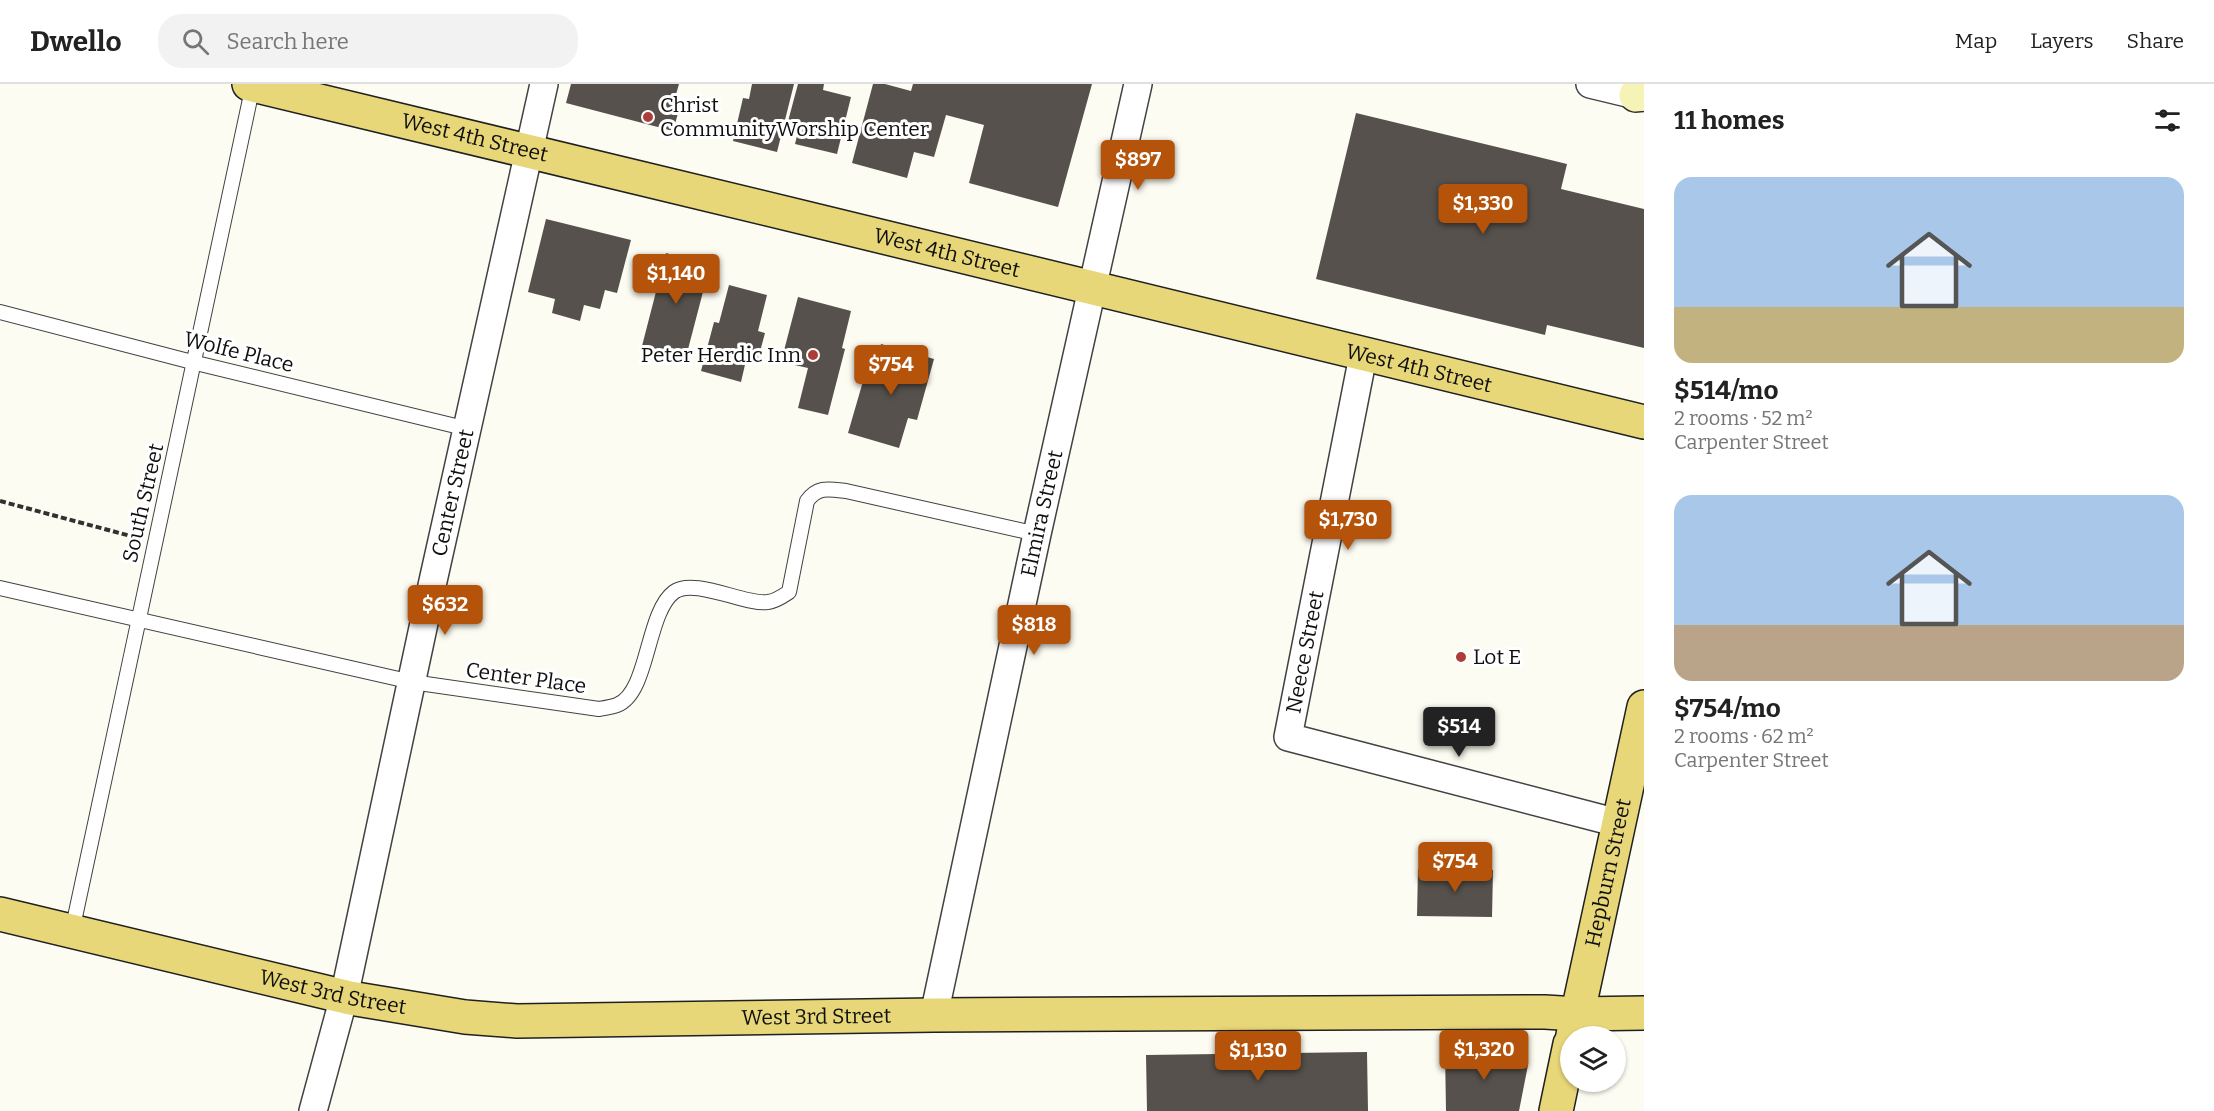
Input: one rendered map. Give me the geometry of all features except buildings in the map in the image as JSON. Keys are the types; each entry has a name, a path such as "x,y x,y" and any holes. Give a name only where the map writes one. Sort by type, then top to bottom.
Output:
{"main road":[{"name":"West 4th Street","path":"252,84 530,150 1363,356 1644,422"},
{"name":"Hepburn Street","path":"1574,1026 1644,707"},
{"name":"West 3rd Street","path":"0,914 344,997 465,1017 518,1021 934,1015 1533,1012 1561,1026"},
{"name":"West 3rd Street","path":"1595,1026 1644,1013"},
{"name":"Hepburn Street","path":"1556,1111 1560,1092"}],"street":[{"name":"Center Street","path":"313,1111 344,997 544,84"},
{"name":"Elmira Street","path":"934,1015 1036,534 1138,84"},
{"path":"1590,84 1641,95"},
{"name":"Neece Street","path":"1363,356 1288,737 1618,823"}],"lane":[{"name":"South Street","path":"72,931 196,363 252,84"},
{"name":"Wolfe Place","path":"0,312 196,363 468,429"},
{"name":"Center Place","path":"0,588 412,682 599,709 618,705 627,699 638,680 664,603 675,591 685,588 707,590 766,603 789,592 807,501 812,494 822,488 846,491 1036,534"}],"path":[{"path":"0,501 155,543"}],"place":[{"name":"Christ CommunityWorship Center","path":"648,117"},
{"name":"Peter Herdic Inn","path":"813,355"},
{"name":"Lot E","path":"1461,657"}]}
